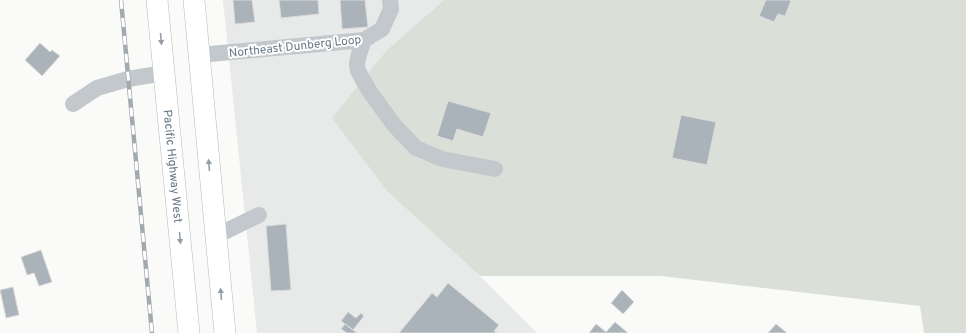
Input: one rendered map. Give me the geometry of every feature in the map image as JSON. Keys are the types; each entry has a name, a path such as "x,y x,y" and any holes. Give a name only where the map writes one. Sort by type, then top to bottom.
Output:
{"main road":[{"name":"Pacific Highway West","path":"157,0 189,333"},
{"path":"194,0 225,333"}],"street":[{"name":"Northeast Dunberg Loop","path":"199,55 364,40 382,29 391,9 390,0"},
{"path":"364,40 357,64 358,71 370,92 394,125 416,148 442,158 495,169"},
{"path":"73,104 97,88 128,79 164,73"},
{"path":"216,236 259,215"}],"shaded area":[{"path":"223,0 444,0 387,50 388,192 480,276 537,333 257,333"},
{"path":"444,0 966,0 966,333 924,333 920,306 661,276 480,276 388,192 332,118 387,50"}],"building":[{"path":"233,0 252,0 255,22 235,24"},
{"path":"279,0 318,0 319,14 281,18"},
{"path":"340,0 365,0 368,27 342,29"},
{"path":"766,0 791,1 785,16 778,14 774,22 759,16"},
{"path":"40,43 50,52 52,50 60,56 42,76 25,60"},
{"path":"448,101 491,113 483,137 457,129 453,141 437,136"},
{"path":"681,115 716,122 707,165 672,158"},
{"path":"286,224 291,290 271,291 266,226"},
{"path":"41,250 52,282 39,286 34,273 27,275 21,257"},
{"path":"448,283 499,325 494,331 497,333 399,333 432,293 437,297"},
{"path":"13,287 19,315 6,318 0,290"},
{"path":"622,290 634,302 623,314 611,303"},
{"path":"348,312 356,318 361,313 364,316 353,330 341,321"},
{"path":"615,322 628,333 589,333 596,324 606,332"},
{"path":"345,324 357,333 347,333 341,329"},
{"path":"776,324 787,333 768,333"}],"railway":[{"path":"121,0 152,333"}]}
